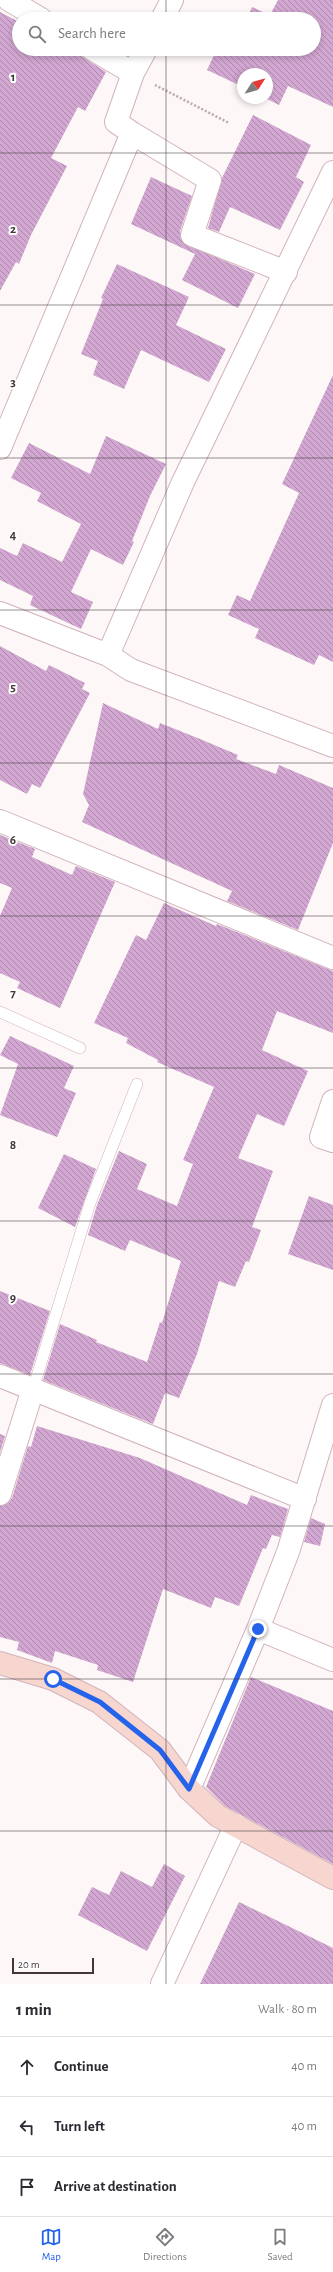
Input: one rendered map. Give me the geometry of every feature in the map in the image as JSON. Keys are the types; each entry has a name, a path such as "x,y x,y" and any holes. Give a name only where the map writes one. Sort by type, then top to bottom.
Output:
{"street":[{"path":"9,0 29,12"},
{"path":"166,12 172,0"},
{"path":"104,56 133,73"},
{"path":"142,56 133,73 116,122 210,180 192,235 286,272"},
{"path":"1,443 132,133"},
{"path":"108,655 183,482 286,272 333,172"},
{"path":"0,613 108,655 131,670 333,746"},
{"path":"0,821 333,958"},
{"path":"333,1102 321,1137 333,1141"},
{"path":"0,1376 305,1499"},
{"path":"0,1494 32,1389"},
{"path":"189,1789 258,1629 288,1552 333,1405"},
{"path":"258,1629 333,1660"},
{"path":"0,1663 53,1679 100,1702 160,1750 189,1789 218,1816 333,1878"},
{"path":"162,1984 236,1825"}],"lane":[{"path":"0,1012 80,1048"},
{"path":"32,1389 90,1203 137,1084"}],"path":[{"path":"133,73 230,123"}],"building":[{"path":"278,0 333,0 333,107 288,86 279,105 273,102 273,68 237,68 237,84 207,70 214,56 321,56 321,12 272,12"},
{"path":"252,7 263,12 250,12"},
{"path":"0,12 12,18 12,56 81,56 106,72 85,111 78,107 51,158 67,166 31,235 19,264 16,262 0,291"},
{"path":"253,115 311,145 296,177 304,182 280,230 230,207 219,232 208,228 222,178"},
{"path":"151,177 192,196 180,231 183,243 255,274 238,308 182,280 195,254 131,224"},
{"path":"117,264 189,297 176,325 226,349 209,382 141,350 124,389 93,375 98,361 81,354 103,299 101,298"},
{"path":"333,375 333,662 319,655 314,665 255,638 259,629 228,615 237,595 250,601 299,493 282,484"},
{"path":"106,436 166,464 150,496 132,541 134,542 123,565 91,549 71,592 93,602 81,629 30,605 33,596 0,580 0,548 17,556 23,543 62,562 81,524 37,501 41,493 11,478 29,443 90,474"},
{"path":"0,646 46,671 49,665 85,683 82,689 90,693 40,788 32,784 27,794 0,780"},
{"path":"103,703 158,729 160,723 200,739 238,755 236,759 276,774 279,765 333,788 333,843 298,930 227,901 232,891 82,822 89,805 83,794"},
{"path":"0,835 35,849 32,857 72,875 76,866 115,882 60,1008 17,988 20,982 0,973 0,916 12,888 0,883"},
{"path":"164,903 216,926 217,924 333,971 333,1033 277,1011 262,1050 308,1071 284,1126 257,1114 238,1158 273,1171 252,1227 261,1230 249,1262 246,1261 235,1287 219,1281 197,1354 179,1398 165,1393 153,1424 43,1380 60,1324 97,1340 96,1342 147,1362 160,1322 162,1323 181,1261 130,1240 125,1251 88,1235 97,1205 119,1151 147,1164 137,1189 177,1206 193,1164 183,1160 214,1087 157,1062 158,1060 126,1043 128,1038 94,1023 136,935 146,940"},
{"path":"10,1036 74,1066 64,1088 76,1093 57,1137 0,1115 18,1064 0,1055"},
{"path":"64,1154 96,1169 75,1227 38,1208"},
{"path":"309,1196 333,1205 333,1270 288,1254"},
{"path":"0,1291 50,1311 30,1375 0,1363"},
{"path":"37,1426 140,1458 247,1505 251,1495 288,1509 280,1537 272,1535 266,1549 263,1548 239,1606 215,1597 211,1608 163,1589 133,1682 97,1670 98,1665 55,1651 52,1663 17,1650 19,1642 0,1637 0,1506 8,1503 12,1498 28,1446 31,1447"},
{"path":"0,1434 5,1436 0,1452"},
{"path":"311,1518 325,1524 320,1546 304,1542"},
{"path":"251,1677 333,1711 333,1864 225,1806 206,1787"},
{"path":"164,1864 185,1876 147,1951 78,1915 92,1887 109,1895 121,1871 152,1887"},
{"path":"239,1902 333,1948 333,1984 200,1984"}],"route":[{"path":"53,1679 100,1702 160,1750 189,1789 258,1629"}]}
